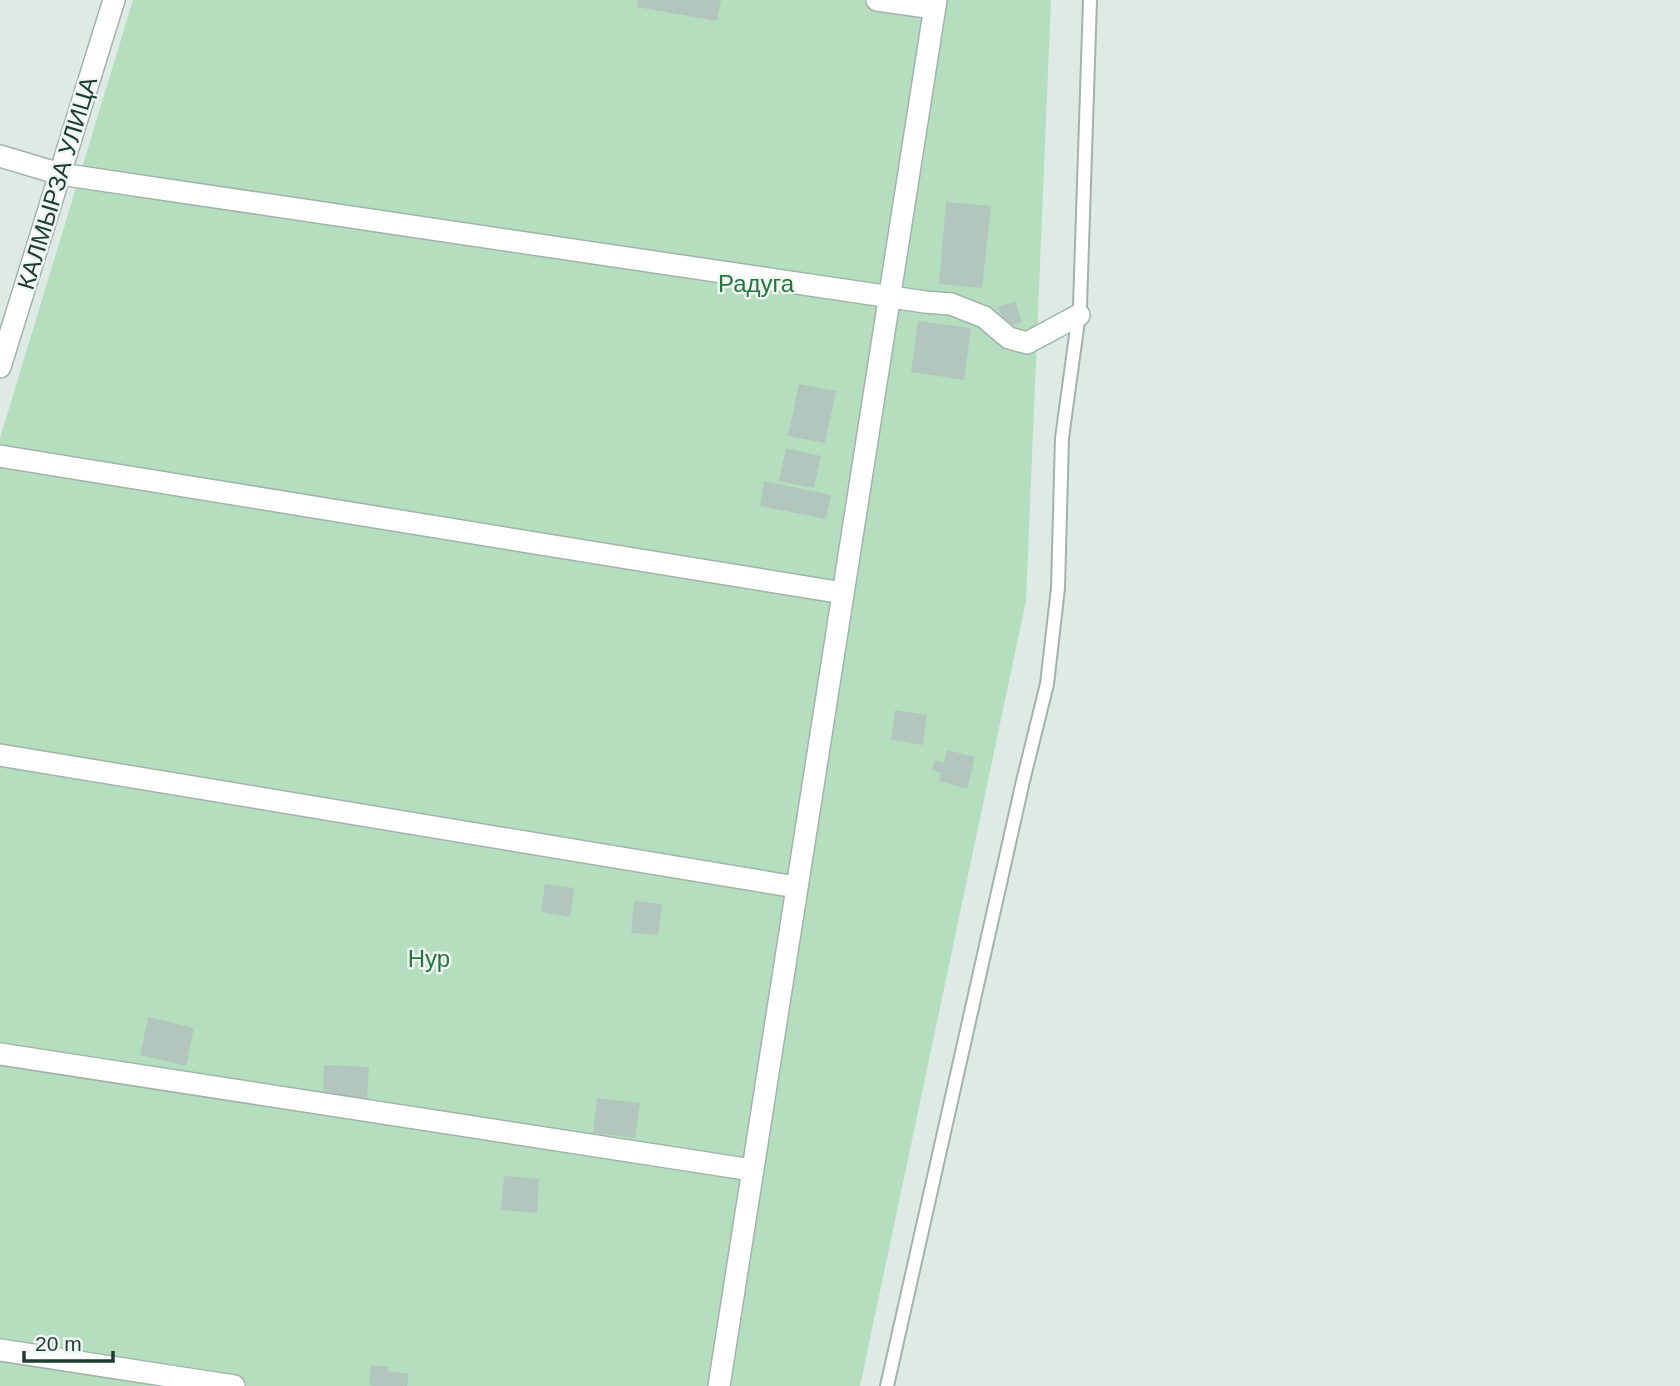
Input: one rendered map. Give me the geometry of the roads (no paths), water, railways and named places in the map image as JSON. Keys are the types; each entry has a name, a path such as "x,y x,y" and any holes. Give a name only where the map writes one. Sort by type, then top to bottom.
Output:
{"street":[{"name":"КАЛМЫРЗА УЛИЦА","path":"0,367 114,0"},
{"path":"719,1386 935,4 877,0"},
{"path":"0,156 60,174 951,304 984,317 1009,338 1027,343 1079,315"},
{"path":"0,456 843,593"},
{"path":"0,755 796,887"},
{"path":"0,1054 752,1170"},
{"path":"0,1350 234,1386"}],"lane":[{"path":"887,1386 1047,684 1058,588 1062,438 1079,315 1090,0"}],"park label":[{"name":"Радуга","path":"756,283"},
{"name":"Нур","path":"429,958"}]}
